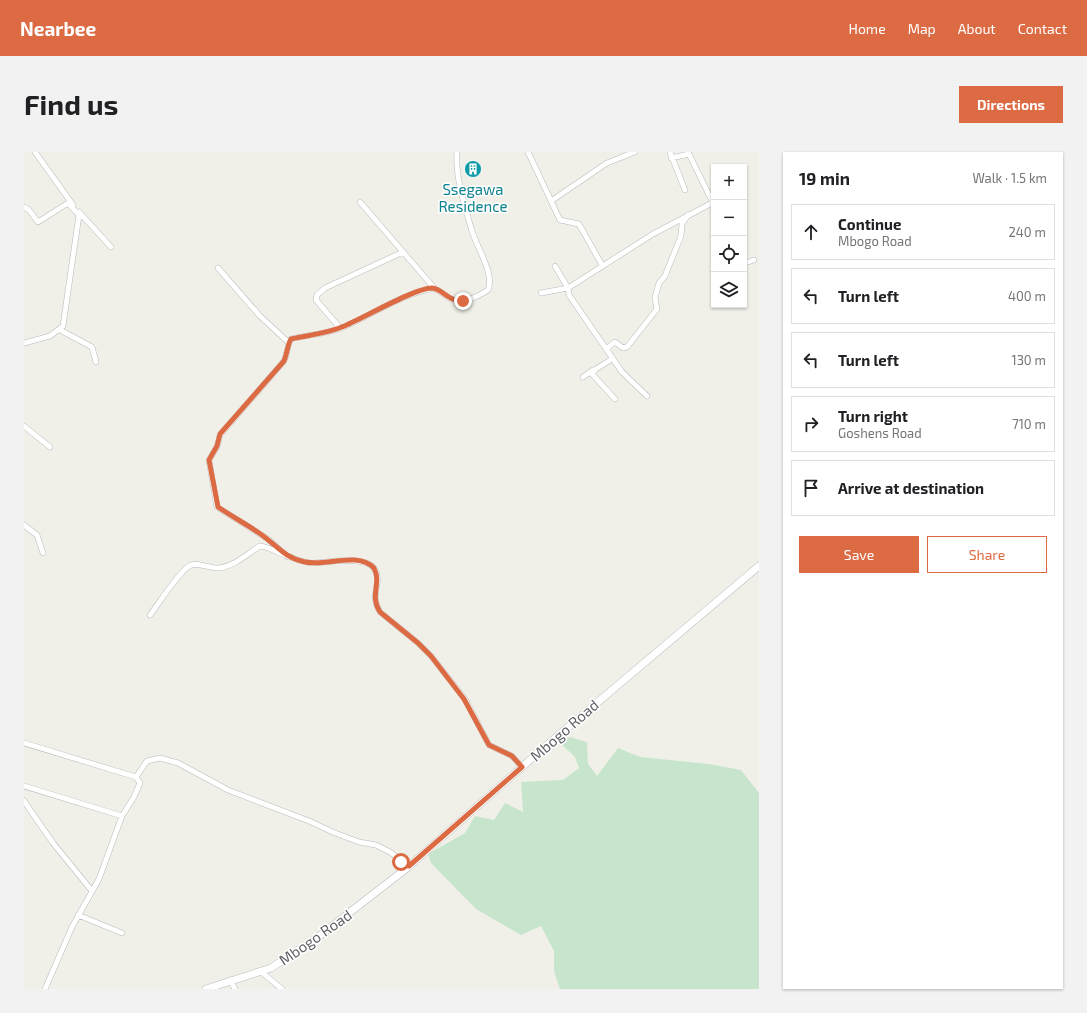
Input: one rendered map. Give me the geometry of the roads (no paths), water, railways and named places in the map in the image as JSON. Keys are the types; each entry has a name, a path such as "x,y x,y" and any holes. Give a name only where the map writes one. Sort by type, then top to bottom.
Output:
{"main road":[{"name":"Mbogo Road","path":"206,989 260,971 281,962 318,937 409,866 660,648 759,566"}],"street":[{"path":"360,202 435,289 452,300 457,301 481,295 490,287 490,277 468,215 456,162 457,152"},
{"path":"528,152 560,220 579,224 602,265"},
{"path":"551,201 608,163 636,152"},
{"path":"37,153 67,198 111,247"},
{"path":"685,190 671,155 689,154 712,200"},
{"path":"24,207 29,210 38,222 68,203 80,215 64,326 50,336 24,342"},
{"path":"541,293 568,288 653,234 711,203"},
{"path":"607,351 616,342 623,348 627,347 657,309 655,298 659,283 665,276 681,236 682,224 689,214"},
{"path":"340,328 316,300 317,295 324,288 403,252"},
{"path":"747,262 754,260"},
{"path":"555,266 568,288 569,295 607,351 629,381 647,396"},
{"path":"218,268 260,316 288,342 288,352 284,361 220,434 217,446 209,460 218,507 268,539 288,557"},
{"path":"288,342 291,339 340,328 404,298 430,289 435,289"},
{"path":"60,330 92,347 96,362"},
{"path":"583,377 608,361 607,351"},
{"path":"612,358 596,369 592,374 615,399"},
{"path":"24,426 50,446"},
{"path":"24,525 37,535 43,553"},
{"path":"150,615 181,572 188,567 197,564 220,568 246,557 256,548 262,546 307,563 353,560 370,564 374,568 378,578 374,598 375,605 380,612 418,643 431,656 464,699 489,745 512,756 522,767"},
{"path":"24,743 136,777 139,780 140,786 122,816 99,879 78,915 46,989"},
{"path":"136,777 148,761 160,758 178,763 228,790 310,821 359,842 376,845 390,852 409,866"},
{"path":"24,786 122,816"},
{"path":"24,801 53,843 92,891"},
{"path":"78,915 122,933"},
{"path":"260,971 282,989"},
{"path":"230,980 235,989"}],"place":[{"name":"Ssegawa Residence","path":"473,169"}]}
